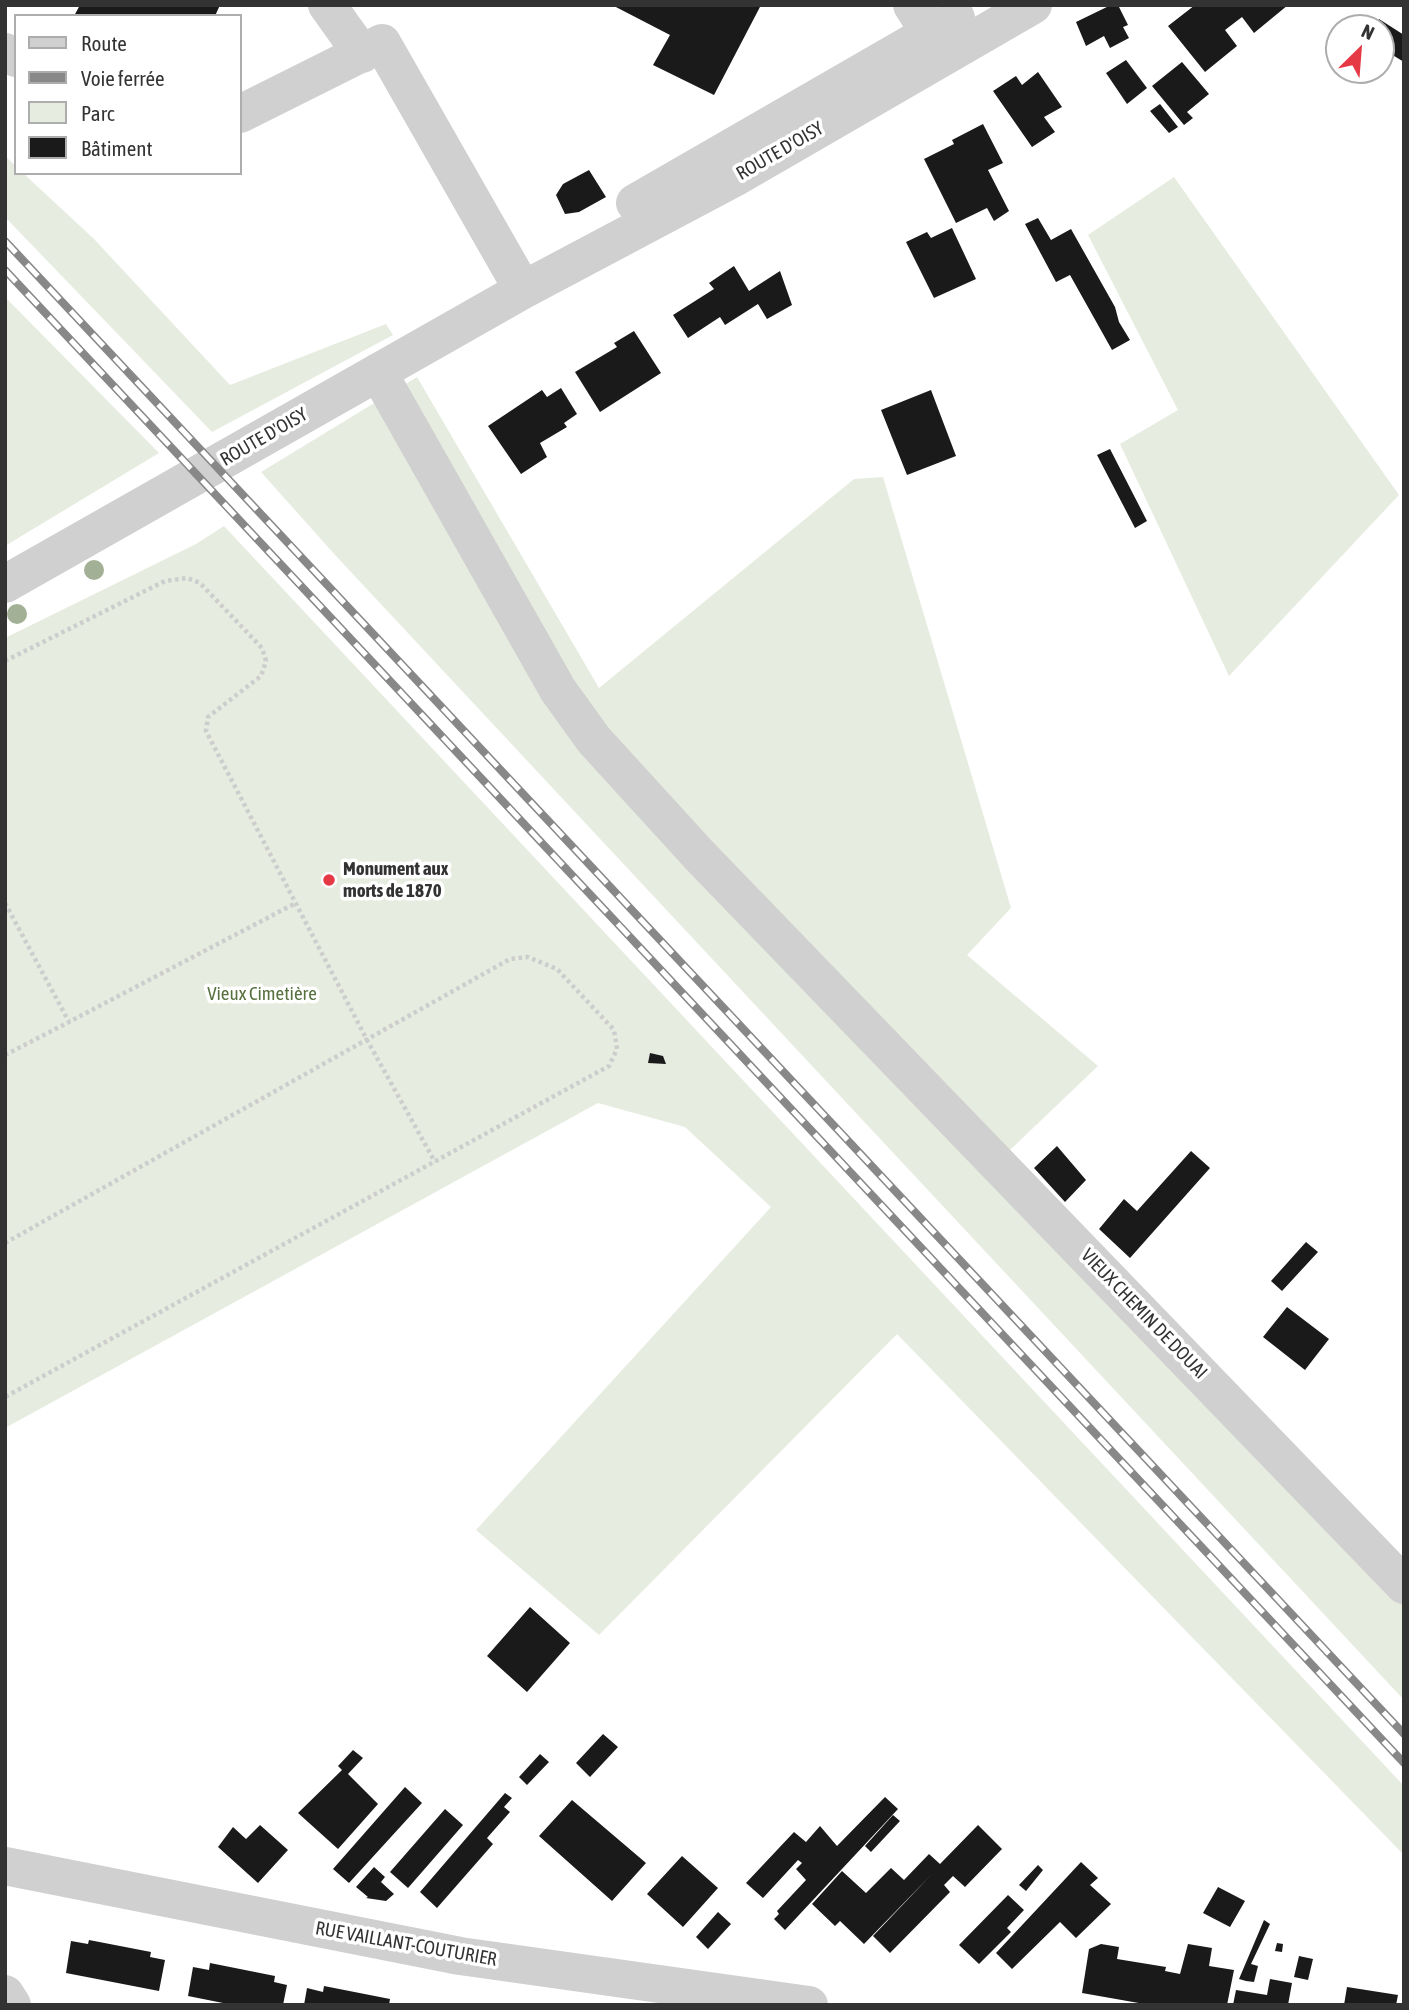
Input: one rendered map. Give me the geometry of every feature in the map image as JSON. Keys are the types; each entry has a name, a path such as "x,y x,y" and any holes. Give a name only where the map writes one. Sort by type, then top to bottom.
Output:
{"street":[{"path":"327,5 362,54"},
{"name":"ROUTE D'OISY","path":"5,584 523,290 644,198 979,5"},
{"name":"ROUTE D'OISY","path":"929,32 1033,5"},
{"path":"242,113 382,43 523,290"},
{"name":"VIEUX CHEMIN DE DOUAI","path":"377,372 558,690 575,715 660,813 1404,1585"},
{"name":"RUE VAILLANT-COUTURIER","path":"5,1866 460,1956 809,2005"},
{"path":"5,1994 12,2005"}],"path":[{"path":"5,661 165,581 187,578 200,583 262,648 266,661 261,676 208,717 206,731 367,1040 435,1162"},
{"path":"5,903 69,1022"},
{"path":"5,1055 296,903"},
{"path":"5,1243 510,959 528,957 558,969 614,1030 617,1049 609,1066 5,1397"}],"green space":[{"path":"5,156 14,164 14,175 25,175 94,239 230,385 386,324 393,335 212,432 5,217"},
{"path":"1174,177 1399,495 1229,676 1120,444 1178,410 1088,235"},
{"path":"5,297 159,453 5,546"},
{"path":"417,377 599,688 854,479 883,477 1011,908 967,955 1098,1066 988,1171 1404,1595 1404,1700 336,556 261,472"},
{"name":"Vieux Cimetière","path":"224,526 1404,1786 1404,1855 897,1334 599,1635 476,1530 771,1207 685,1127 598,1103 5,1428 5,638 196,544"}],"building":[{"path":"80,5 220,5 216,14 75,14"},
{"path":"612,5 761,5 714,95 653,65 670,35"},
{"path":"1111,5 1118,5 1128,25 1123,27 1129,38 1110,48 1104,36 1086,46 1076,22"},
{"path":"1195,5 1288,5 1254,33 1242,17 1225,30 1237,46 1205,72 1168,26"},
{"path":"1395,29 1404,35 1404,62 1395,57"},
{"path":"1126,60 1147,88 1127,104 1106,73"},
{"path":"1182,62 1209,94 1187,112 1193,118 1184,125 1152,86"},
{"path":"1038,72 1062,107 1044,117 1055,132 1032,147 993,91 1016,76 1022,85"},
{"path":"1160,104 1178,127 1169,133 1150,111"},
{"path":"983,124 1003,163 988,170 1009,211 994,221 987,208 956,223 924,159 954,144 952,140"},
{"path":"589,170 606,197 579,212 565,214 556,195 563,184"},
{"path":"1038,218 1051,240 1071,229 1115,307 1119,322 1130,340 1112,350 1070,275 1056,282 1025,224"},
{"path":"952,228 976,279 934,298 906,242 927,232 931,238"},
{"path":"734,266 749,291 780,271 792,305 767,319 758,304 725,325 720,317 688,338 673,315 714,289 709,283"},
{"path":"634,331 661,373 600,412 575,372 617,347 614,343"},
{"path":"561,388 577,414 564,423 567,427 540,443 547,457 521,474 488,426 542,390 547,397"},
{"path":"931,390 956,456 907,475 881,410"},
{"path":"1110,449 1147,521 1135,528 1097,455"},
{"path":"650,1053 663,1056 666,1064 648,1063"},
{"path":"1057,1146 1086,1180 1065,1202 1034,1168"},
{"path":"1191,1151 1210,1168 1130,1258 1099,1229 1124,1199 1137,1211"},
{"path":"1306,1242 1318,1252 1282,1291 1271,1281"},
{"path":"1287,1307 1329,1339 1305,1370 1263,1337"},
{"path":"530,1607 570,1643 527,1692 487,1656"},
{"path":"603,1734 618,1747 590,1777 576,1763"},
{"path":"353,1750 363,1758 348,1774 378,1804 338,1849 298,1813 342,1770 338,1766"},
{"path":"540,1754 549,1762 527,1785 519,1777"},
{"path":"405,1787 422,1803 349,1883 333,1869"},
{"path":"505,1793 512,1798 504,1807 510,1812 487,1838 493,1844 437,1908 420,1892"},
{"path":"885,1797 898,1809 785,1930 774,1919 779,1914 777,1911 806,1880 796,1869 802,1863 798,1860 763,1898 746,1883 794,1832 806,1842 820,1826 837,1846"},
{"path":"572,1800 646,1863 612,1901 539,1836"},
{"path":"445,1809 463,1825 408,1888 390,1872"},
{"path":"893,1815 900,1821 871,1852 865,1846"},
{"path":"260,1825 288,1850 258,1883 218,1847 233,1827 246,1839"},
{"path":"978,1825 1002,1849 965,1887 953,1876 944,1885 950,1892 890,1953 873,1936 932,1874 864,1944 840,1921 835,1926 812,1904 842,1871 866,1893 891,1868 904,1880 929,1854 940,1864"},
{"path":"682,1856 718,1888 683,1927 647,1894"},
{"path":"1081,1862 1098,1878 1090,1885 1111,1904 1076,1938 1060,1922 1012,1969 996,1953"},
{"path":"1038,1865 1043,1870 1026,1891 1019,1885"},
{"path":"374,1867 385,1877 381,1882 394,1894 386,1901 366,1898 368,1897 356,1887"},
{"path":"1218,1887 1245,1901 1230,1927 1203,1913"},
{"path":"1008,1895 1024,1910 1007,1928 1011,1932 979,1964 959,1945"},
{"path":"718,1912 731,1924 708,1949 696,1937"},
{"path":"1264,1920 1270,1924 1251,1964 1258,1966 1254,1982 1239,1979"},
{"path":"89,1940 151,1952 150,1957 165,1960 159,1991 66,1973 71,1941 88,1944"},
{"path":"1277,1943 1283,1944 1282,1952 1275,1951"},
{"path":"1101,1944 1119,1947 1117,1959 1166,1967 1165,1971 1180,1974 1188,1944 1212,1948 1209,1966 1234,1970 1227,2005 1150,2005 1082,1993 1089,1949"},
{"path":"1299,1956 1313,1959 1308,1980 1294,1977"},
{"path":"210,1963 275,1976 274,1982 287,1985 283,2005 233,2005 188,1996 193,1967 209,1970"},
{"path":"1270,1979 1292,1983 1288,2005 1233,2005 1236,1990 1267,1995"},
{"path":"324,1986 390,1999 389,2005 304,2005 307,1988 323,1992"},
{"path":"1347,1987 1398,1995 1396,2005 1344,2005"}],"railway":[{"path":"5,241 1404,1734"},
{"path":"5,270 1404,1763"}],"place":[{"name":"Monument aux morts de 1870","path":"329,880"}]}
